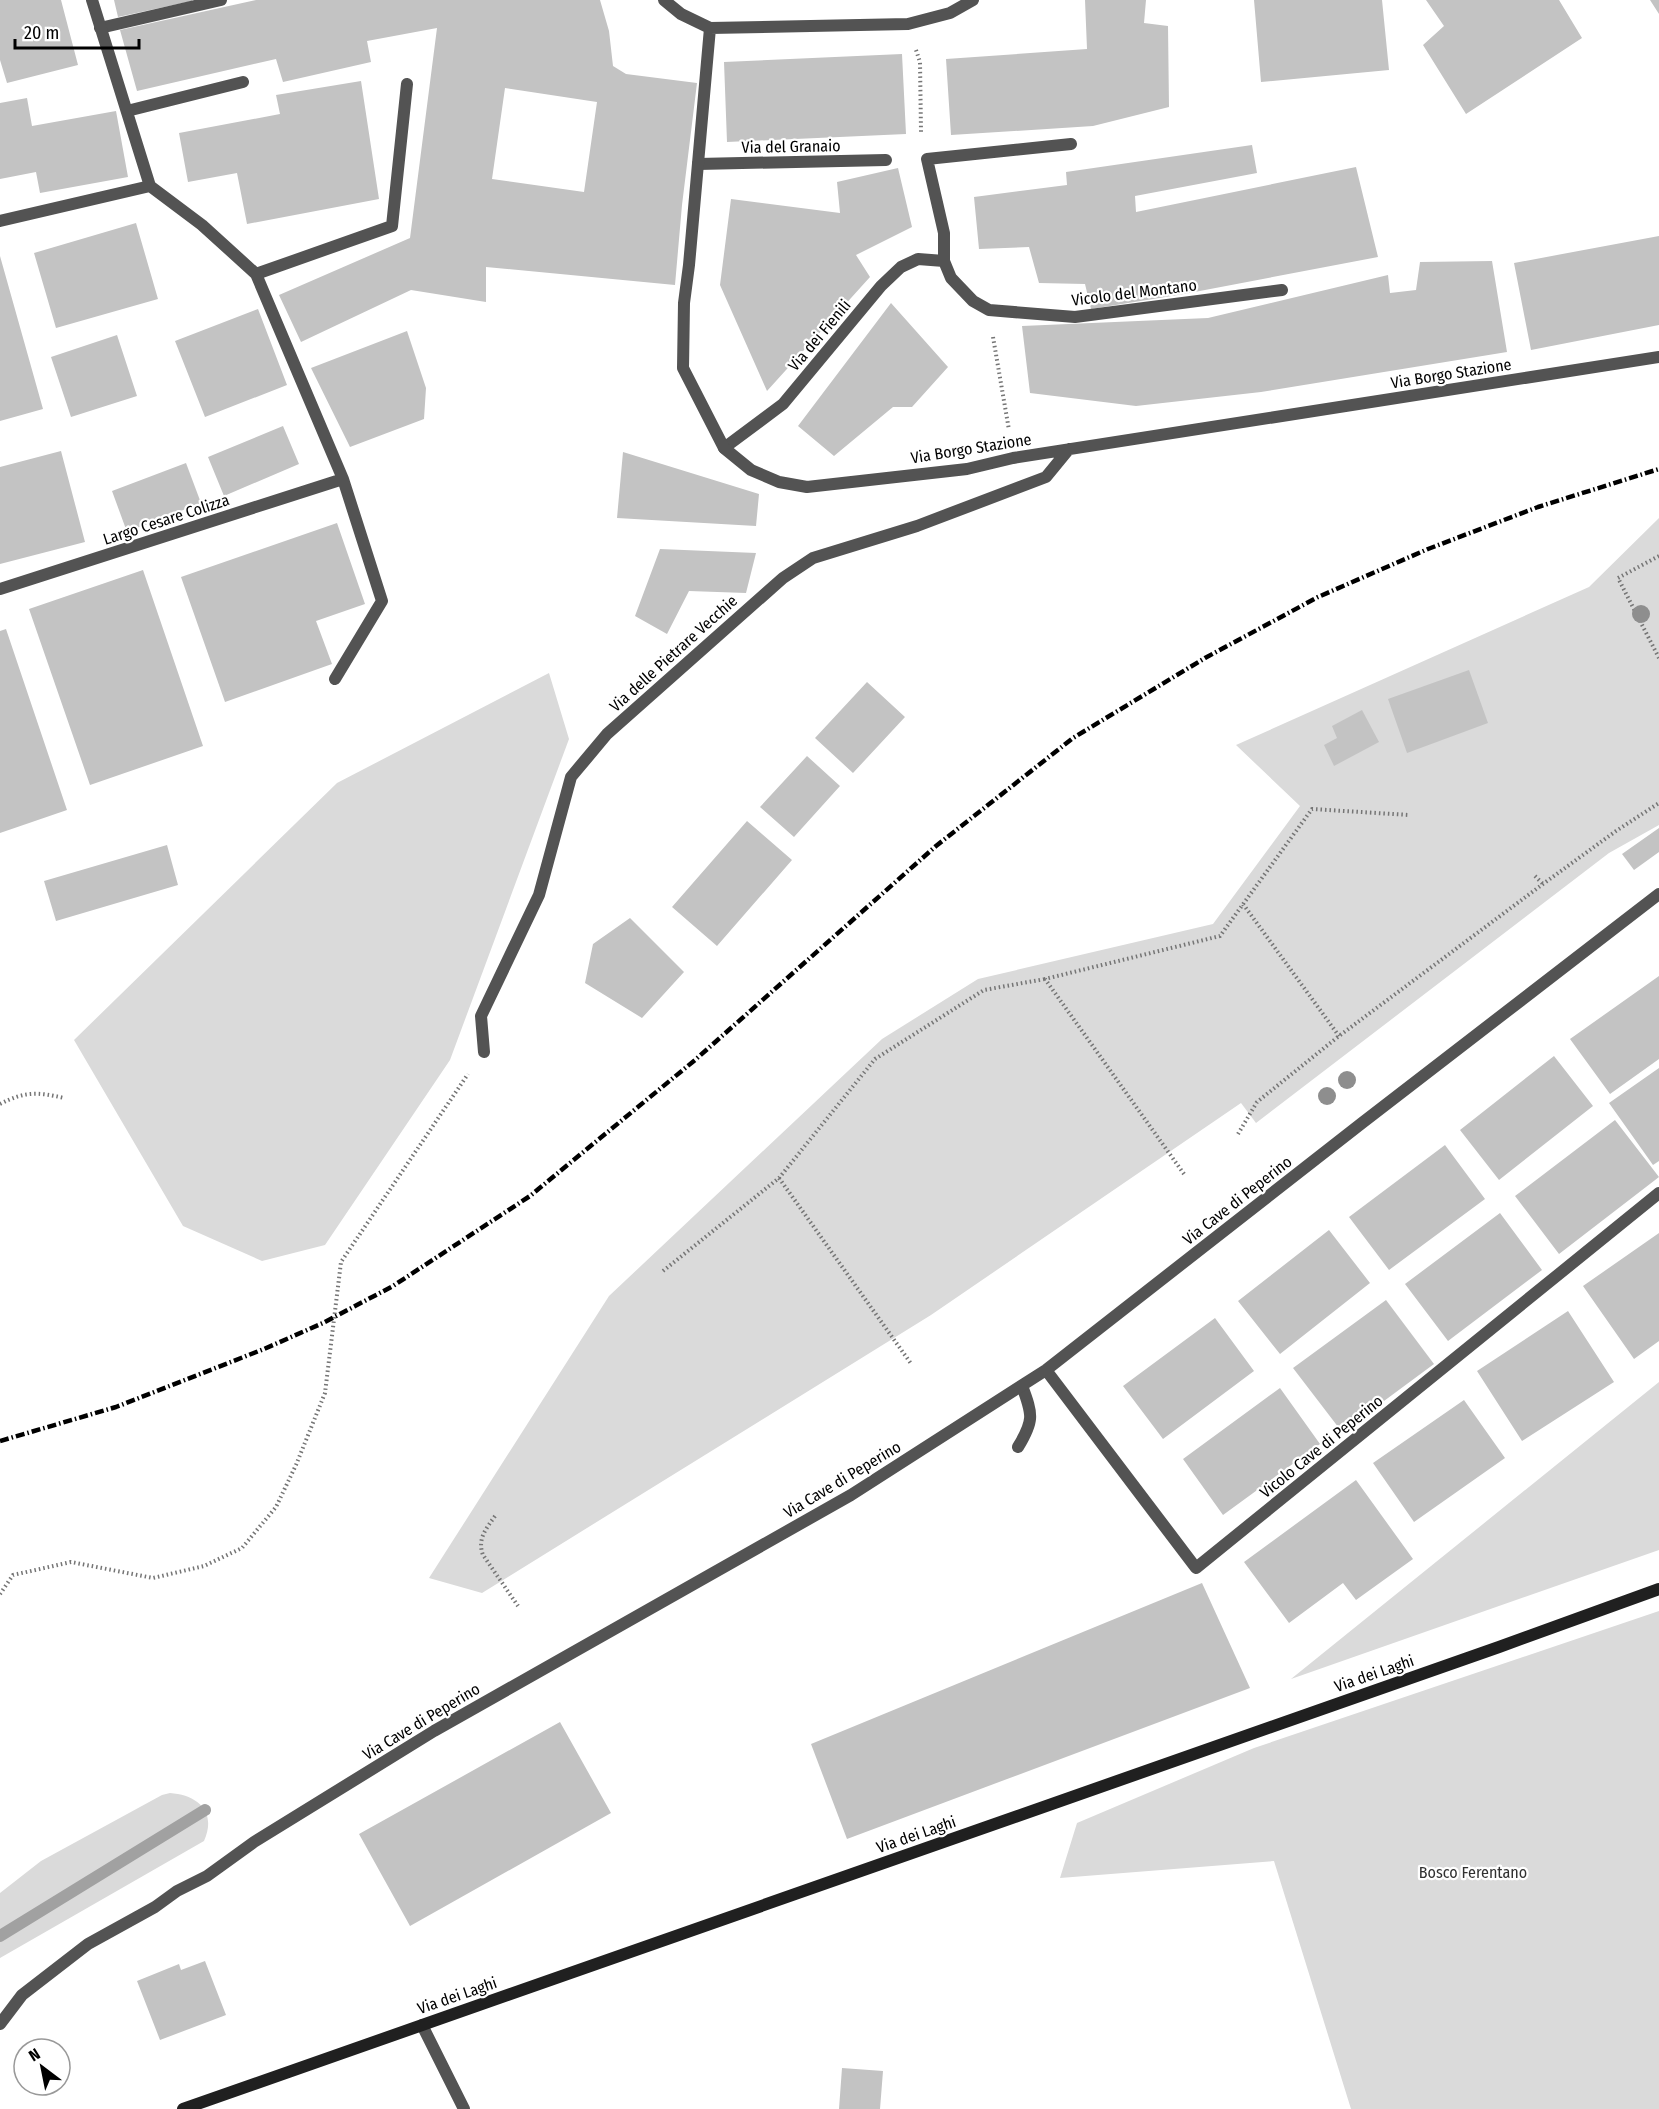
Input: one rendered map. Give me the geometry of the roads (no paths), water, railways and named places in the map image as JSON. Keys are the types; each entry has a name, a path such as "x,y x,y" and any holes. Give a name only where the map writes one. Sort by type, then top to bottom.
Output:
{"main road":[{"name":"Via dei Laghi","path":"183,2109 1659,1589"}],"street":[{"path":"92,0 150,186 202,225 255,274 343,480 382,601 335,679"},
{"path":"100,28 221,0"},
{"path":"664,0 681,14 710,28 909,24 950,13 973,0"},
{"name":"Via Borgo Stazione","path":"710,28 684,303 683,368 724,448 751,470 779,482 807,488 967,469 1013,458 1659,357"},
{"path":"127,111 243,82"},
{"path":"255,274 392,226 407,84"},
{"path":"944,261 944,233 927,159 1071,144"},
{"name":"Via del Granaio","path":"698,164 886,160"},
{"path":"0,220 150,186"},
{"name":"Via dei Fienili","path":"724,448 783,404 881,286 901,267 918,260 944,261"},
{"name":"Vicolo del Montano","path":"944,261 951,278 960,289 973,301 989,310 1075,317 1282,290"},
{"name":"Via delle Pietrare Vecchie","path":"483,1052 481,1016 539,895 571,777 607,735 783,578 813,558 917,526 1046,477 1069,449"},
{"name":"Largo Cesare Colizza","path":"0,589 343,480"},
{"name":"Via Cave di Peperino","path":"0,2024 22,1995 88,1944 155,1907 177,1891 207,1876 254,1842 434,1731 851,1495 1046,1370 1659,894"},
{"name":"Vicolo Cave di Peperino","path":"1046,1370 1196,1568 1659,1193"},
{"path":"1018,1448 1028,1430 1031,1416 1022,1386"},
{"path":"422,2025 464,2109"}],"waterway":[{"path":"0,1936 205,1810"}],"railway":[{"path":"0,1441 116,1407 264,1349 323,1323 393,1286 530,1196 695,1060 936,846 1073,738 1205,658 1318,597 1428,549 1538,507 1659,469"}],"park label":[{"name":"Bosco Ferentano","path":"1473,1872"}]}
